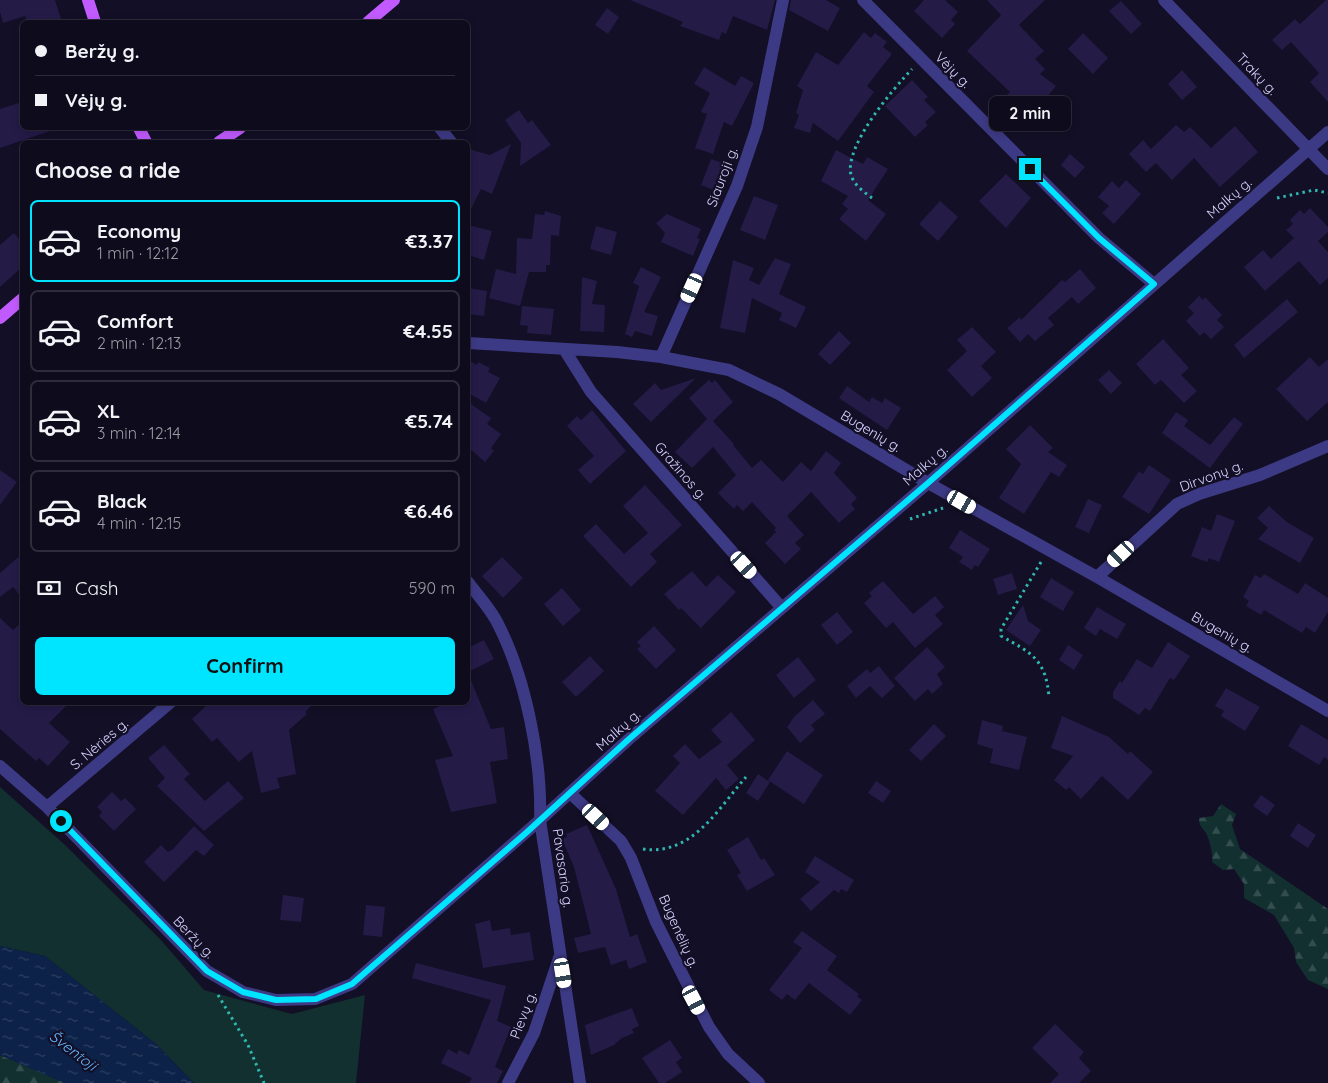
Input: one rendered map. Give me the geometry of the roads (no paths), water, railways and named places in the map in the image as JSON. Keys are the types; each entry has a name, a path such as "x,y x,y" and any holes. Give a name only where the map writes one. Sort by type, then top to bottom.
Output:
{"main road":[{"path":"88,0 94,20"},
{"path":"370,20 394,0"},
{"path":"222,140 237,130"},
{"path":"0,318 20,301"}],"street":[{"name":"Siauroji g.","path":"661,357 737,186 757,127 783,0"},
{"name":"Vėjų g.","path":"863,0 1099,238 1154,284"},
{"name":"Trakų g.","path":"1167,1 1328,169"},
{"path":"442,130 449,140"},
{"name":"Malkų g.","path":"540,820 629,739 928,483 1328,132"},
{"name":"Bugenių g.","path":"470,343 661,357 729,370 779,394 928,483 1097,577 1328,711"},
{"name":"Gražinos g.","path":"564,349 591,392 782,608"},
{"name":"Dirvonų g.","path":"1097,577 1177,504 1199,494 1260,474 1328,446"},
{"name":"Pavasario g.","path":"470,585 499,624 516,665 536,751 541,788 540,820 580,1083"},
{"name":"S. Nėries g.","path":"47,807 167,705"},
{"name":"Beržų g.","path":"0,766 47,807 207,971 243,992 276,1000 316,999 352,984 540,820"},
{"name":"Bugenėlių g.","path":"570,794 621,841 631,858 656,922 709,1027 728,1054 759,1083"},
{"name":"Pievų g.","path":"508,1083 534,1033 560,956"}],"water":[{"name":"Šventoji","path":"0,946 45,956 156,1044 194,1083 64,1083 0,1055"}]}
